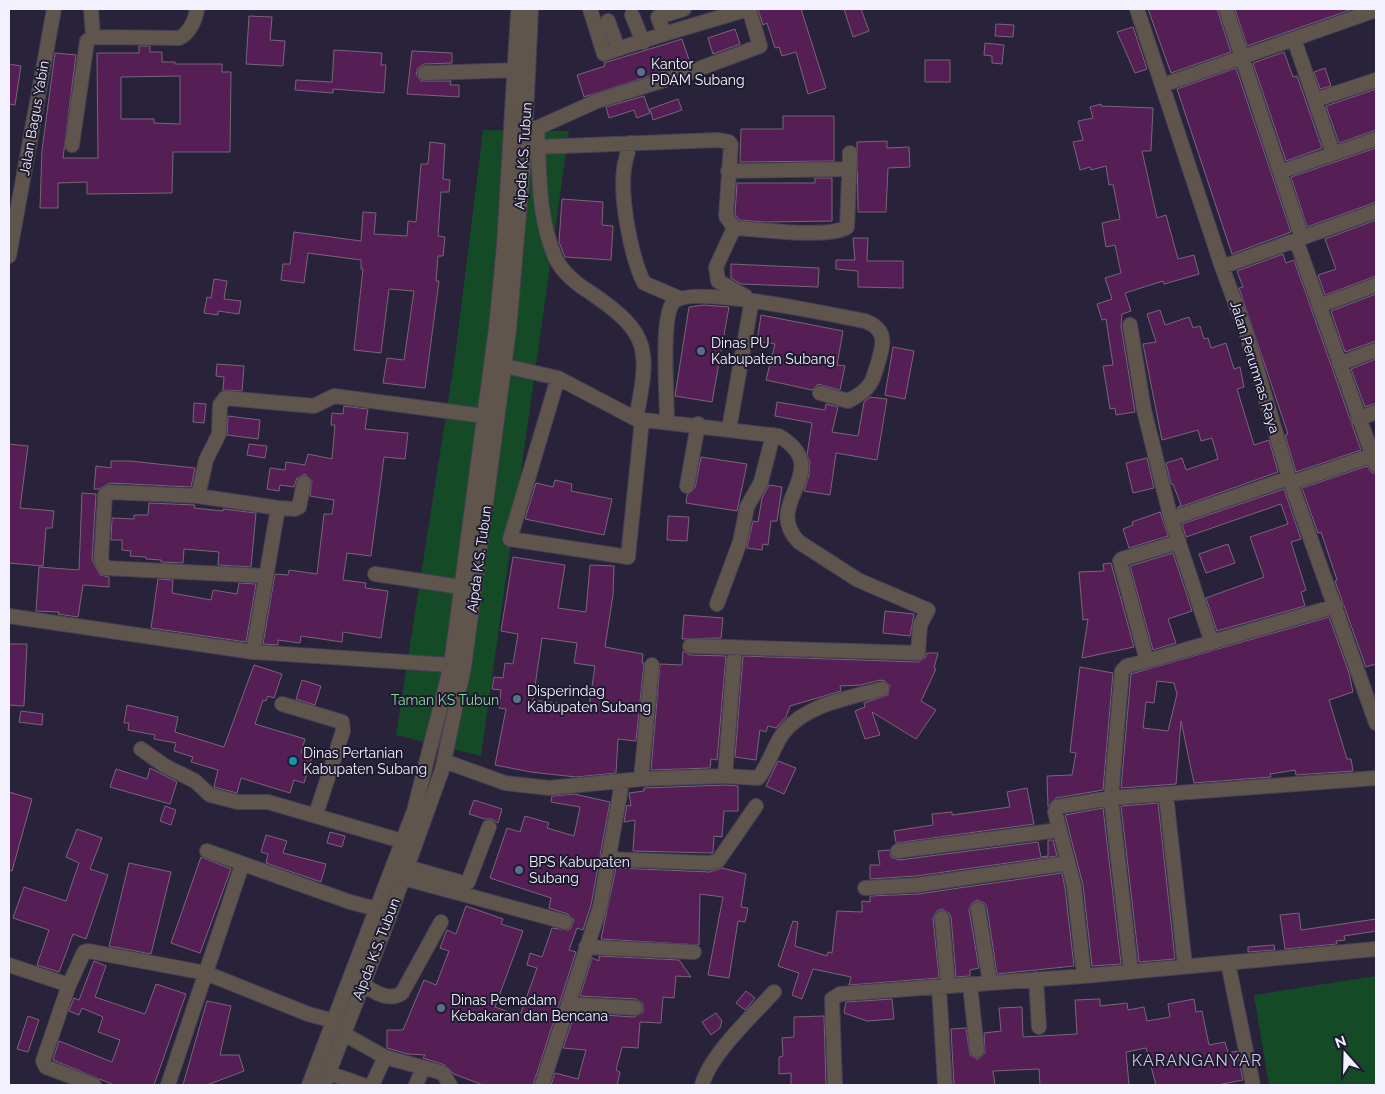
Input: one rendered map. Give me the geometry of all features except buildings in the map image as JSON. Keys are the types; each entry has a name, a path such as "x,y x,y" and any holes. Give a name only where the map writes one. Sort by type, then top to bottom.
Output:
{"street":[{"name":"Jalan Bagus Yabin","path":"9,256 54,9"},
{"path":"91,9 93,37"},
{"path":"72,145 85,45 93,37 180,38 185,36 196,16 197,9"},
{"path":"558,378 510,538 628,558 639,419 645,372 642,344 626,320 580,286 557,260 548,238 541,205 538,146 525,128 597,101 693,71 760,46 748,9 604,54 590,9"},
{"path":"664,34 656,13 684,9"},
{"name":"Jalan Perumnas Raya","path":"1137,9 1222,267 1246,332 1290,481 1372,699 1376,723"},
{"path":"1171,518 1290,481 1375,458 1358,419 1319,306 1280,172 1226,9"},
{"name":"Aipda K.S. Tubun","path":"309,1085 334,1021 356,981 405,873 444,762 464,668 505,366 517,246 525,128 522,10"},
{"name":"Aipda K.S. Tubun","path":"326,1079 344,1034 356,981 377,909 420,788 451,665 484,416 504,245 525,128 515,70 522,10"},
{"path":"1163,85 1376,10"},
{"path":"632,16 643,42"},
{"path":"608,21 618,49"},
{"path":"1294,39 1333,153"},
{"path":"425,73 515,70"},
{"path":"1315,100 1376,80"},
{"path":"1280,172 1376,139"},
{"path":"538,146 724,140 731,144 726,216 734,228"},
{"path":"630,143 624,170 627,218 633,250 644,282 679,298"},
{"path":"734,228 823,233 841,231 847,227 850,153"},
{"path":"728,171 850,169"},
{"path":"1222,267 1376,211"},
{"path":"729,429 751,305 749,299 718,281 716,274 716,267 734,228"},
{"path":"1319,306 1376,286"},
{"path":"667,422 667,336 670,310 672,303 679,298 691,295 749,299 875,324 881,334 883,346 871,384 858,396 848,401 820,394"},
{"path":"1130,324 1144,410 1171,518 1212,643"},
{"path":"1339,364 1376,350"},
{"path":"505,366 558,378 639,419 698,424 773,435 789,442 796,451 802,467 802,476 791,498 787,516 791,534 799,542 858,580 928,610 920,625 918,653 690,646"},
{"path":"198,496 206,460 219,434 220,405 225,398 314,406 334,396 484,416"},
{"path":"1358,419 1376,412"},
{"path":"687,486 698,424"},
{"path":"717,604 740,542 746,507 761,482 773,435"},
{"path":"265,576 108,569 103,567 101,560 106,493 198,496 278,508 298,507 304,483"},
{"path":"253,652 278,508"},
{"path":"1147,661 1120,561 1179,542"},
{"path":"375,574 461,587"},
{"path":"1131,972 1111,798 1122,671 1127,666 1336,606"},
{"path":"9,616 253,652 451,665"},
{"path":"725,776 735,647"},
{"path":"641,779 652,665"},
{"path":"444,762 505,783 549,788 641,779 725,776 758,778 774,746 785,731 798,720 829,704 882,689"},
{"path":"282,704 342,722 343,731 316,814"},
{"path":"141,748 165,766 195,781 210,795 238,802 268,802 316,814 402,841"},
{"path":"1084,976 1074,886 1055,812 1057,808 1111,798 1376,778"},
{"path":"542,1085 600,906 622,782"},
{"path":"1166,795 1185,966"},
{"path":"607,859 710,863 718,861 756,806"},
{"path":"405,873 463,883 468,882 489,827"},
{"path":"898,851 1060,830"},
{"path":"207,851 242,865 377,909"},
{"path":"864,888 917,885 1068,863"},
{"path":"168,1085 242,865"},
{"path":"405,873 565,922"},
{"path":"978,909 990,983"},
{"path":"942,918 945,1085"},
{"path":"356,981 386,997 397,996 402,993 441,922"},
{"path":"586,947 694,952"},
{"path":"835,1085 832,999 835,996 1131,972 1376,949"},
{"path":"94,1085 46,1067 43,1062 69,985 84,952 88,951 206,973 308,1014 334,1021"},
{"path":"1228,963 1253,1085"},
{"path":"9,966 69,985"},
{"path":"1036,979 1039,1027"},
{"path":"970,985 976,1050"},
{"path":"702,1085 705,1075 733,1036 774,992"},
{"path":"568,1004 635,1008"},
{"path":"344,1034 385,1057 443,1073 450,1085"},
{"path":"372,1085 385,1057"},
{"path":"416,1085 422,1068"},
{"path":"326,1079 363,1085"}],"green space":[{"name":"Taman KS Tubun","path":"483,130 569,131 481,756 396,735 455,357"},
{"path":"1376,976 1376,1085 1269,1085 1254,995"}],"place":[{"name":"Kantor PDAM Subang","path":"641,72"},
{"name":"Dinas PU Kabupaten Subang","path":"701,351"},
{"name":"Disperindag Kabupaten Subang","path":"517,699"},
{"name":"Dinas Pertanian Kabupaten Subang","path":"293,761"},
{"name":"BPS Kabupaten Subang","path":"519,870"},
{"name":"Dinas Pemadam Kebakaran dan Bencana","path":"441,1008"}],"district":[{"name":"KARANGANYAR","path":"1197,1060"}]}
